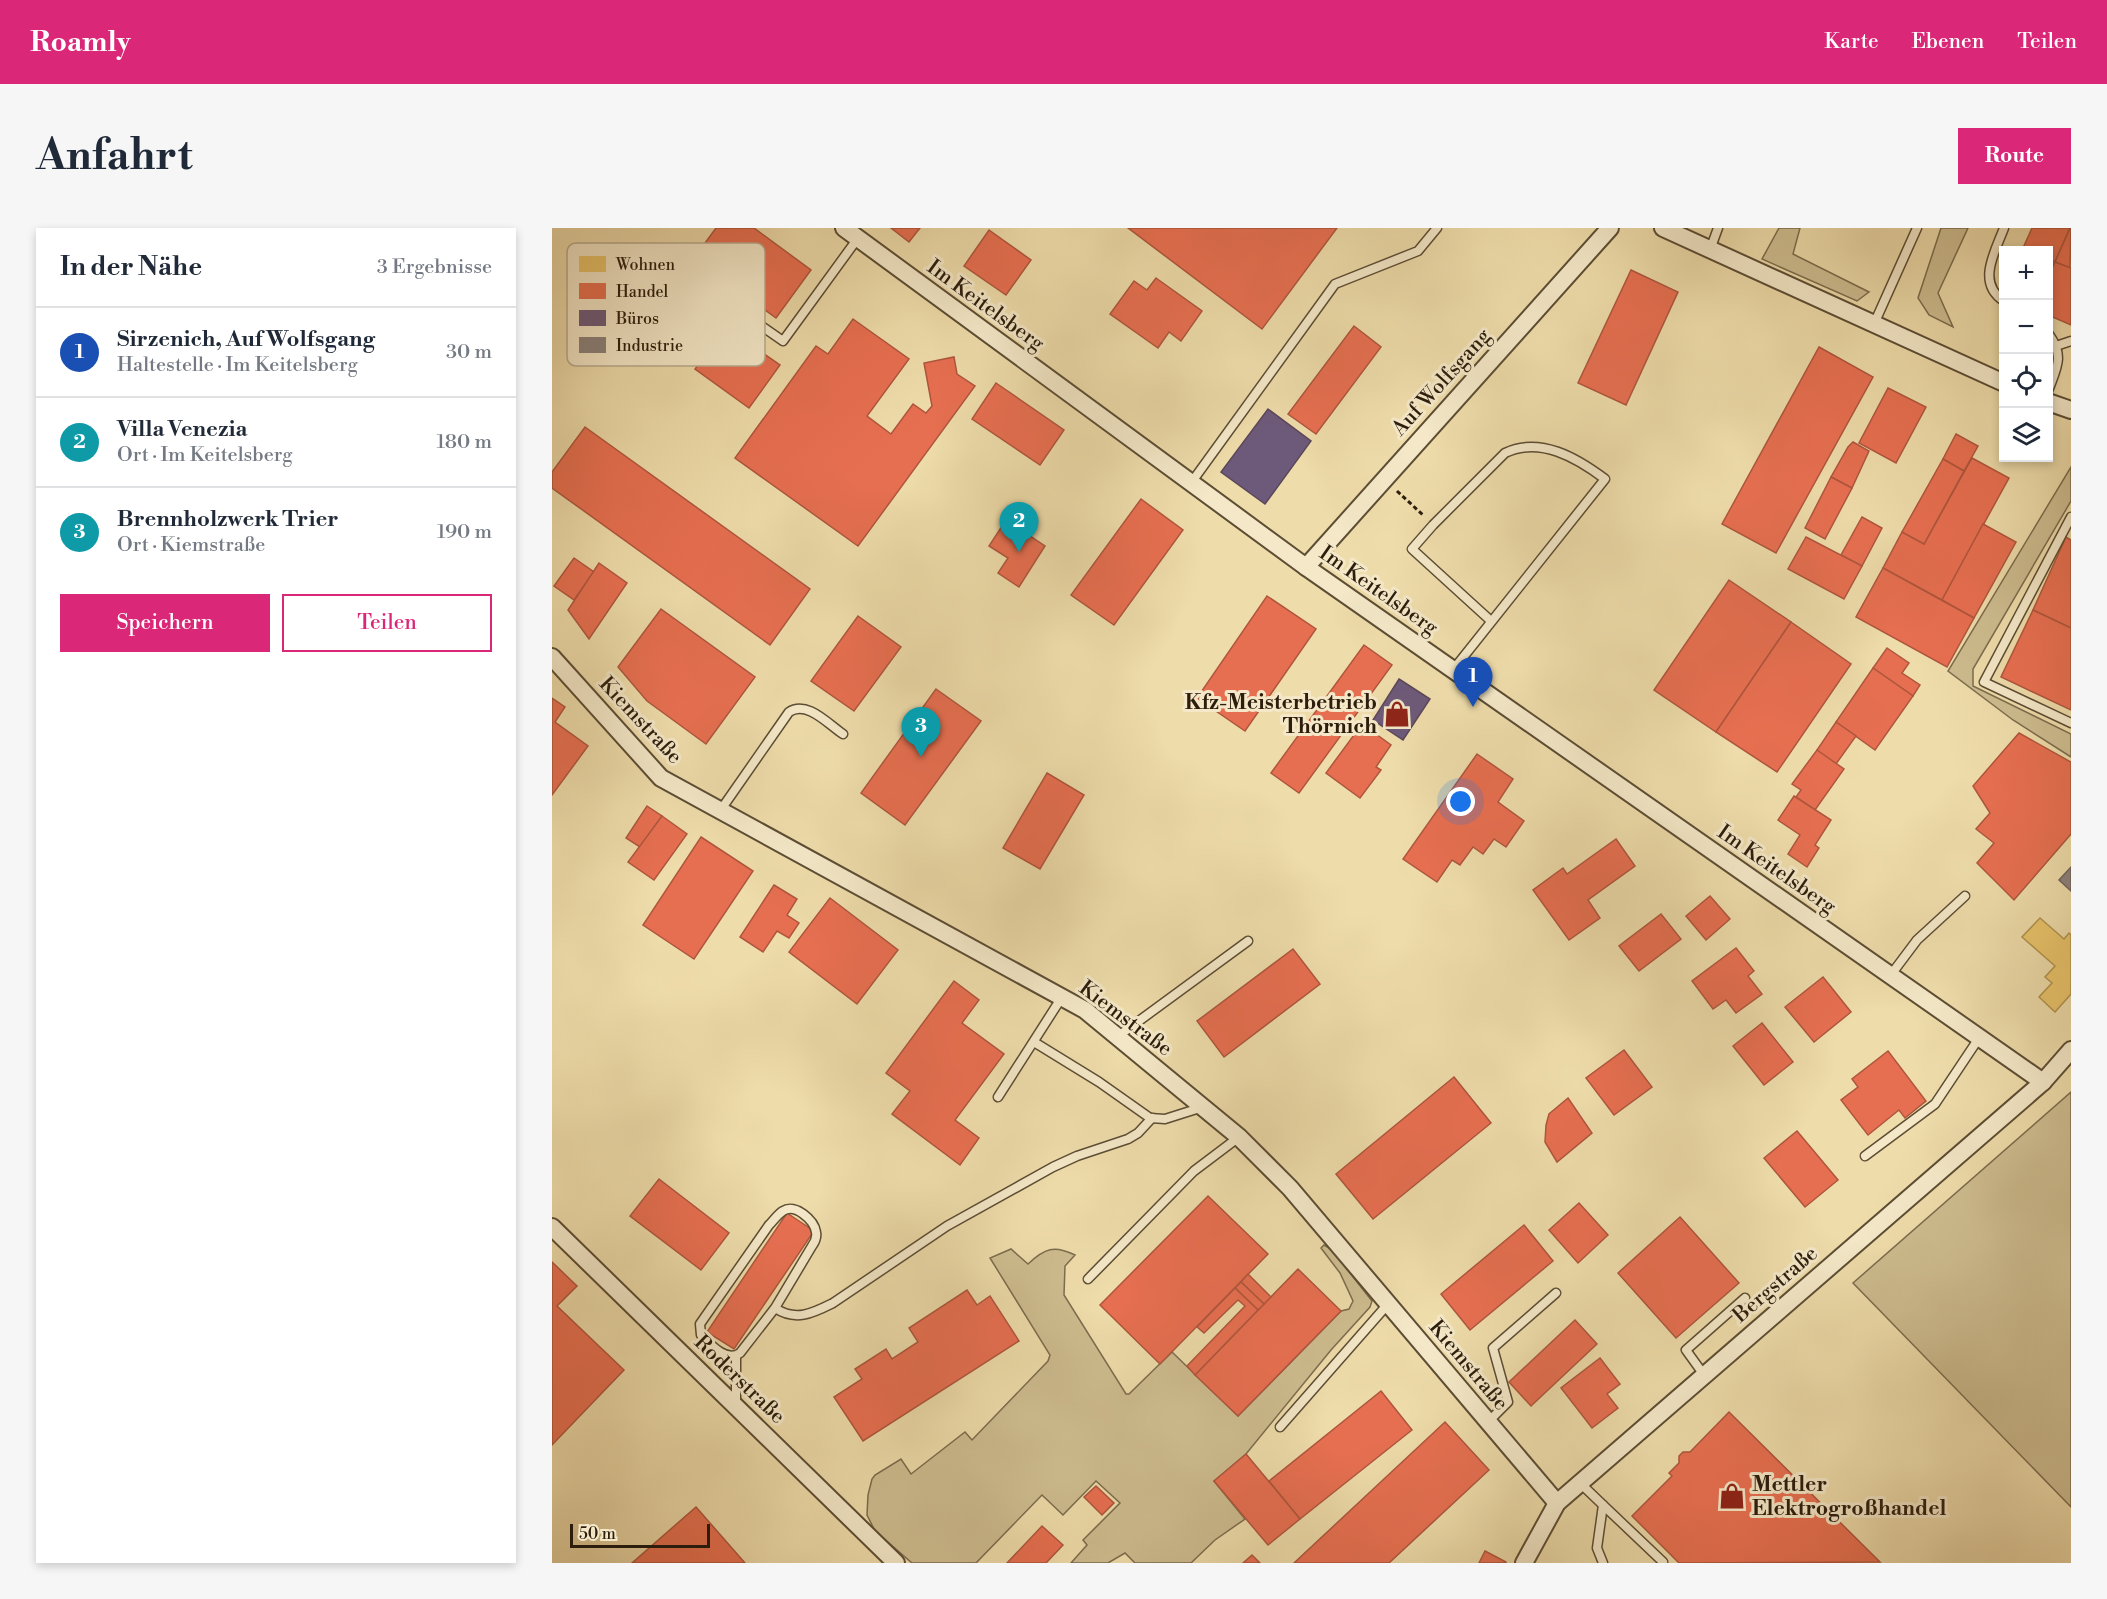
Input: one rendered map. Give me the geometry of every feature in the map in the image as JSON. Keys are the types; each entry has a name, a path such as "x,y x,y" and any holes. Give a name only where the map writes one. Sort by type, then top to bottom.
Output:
{"street":[{"name":"Im Keitelsberg","path":"844,228 1306,567 2043,1082"},
{"name":"Auf Wolfsgang","path":"1306,567 1610,228"},
{"path":"1663,228 1999,381"},
{"name":"Kiemstraße","path":"552,657 661,778 1085,1010 1239,1137 1290,1188 1557,1503"},
{"name":"Bergstraße","path":"1524,1563 1557,1503 2043,1082 2071,1050"},
{"name":"Roderstraße","path":"552,1227 896,1563"}],"lane":[{"path":"1191,483 1335,284 1418,251 1437,228"},
{"path":"1710,250 1718,228"},
{"path":"1874,324 1917,228"},
{"path":"2003,300 1992,291 1988,276 2004,228"},
{"path":"765,328 783,341 858,238"},
{"path":"2053,340 2059,362 2053,379"},
{"path":"2056,346 2071,341"},
{"path":"1453,670 1605,479 1584,463 1557,451 1539,447 1515,449 1505,453 1412,549 1491,621"},
{"path":"2071,517 1984,682 2071,723"},
{"path":"720,811 789,712 795,708 800,707 811,711 843,734"},
{"path":"1890,976 1917,940 1965,896"},
{"path":"1117,1038 1248,941"},
{"path":"998,1097 1062,998"},
{"path":"1865,1156 1935,1104 1979,1038"},
{"path":"1034,1042 1152,1118 1165,1119 1203,1107"},
{"path":"775,1308 794,1316 813,1313 833,1303 947,1226 1053,1167 1077,1156 1128,1139 1138,1133 1152,1118"},
{"path":"1088,1279 1194,1171 1239,1137"},
{"path":"736,1356 726,1355 703,1337 699,1332 700,1324 769,1225 783,1210 796,1209 815,1230 816,1240 775,1308 736,1356 736,1407"},
{"path":"1488,1422 1508,1402 1493,1348 1556,1293"},
{"path":"1704,1375 1686,1350 1745,1298"},
{"path":"1280,1427 1388,1304"},
{"path":"1580,1483 1663,1562"},
{"path":"1603,1505 1597,1548 1603,1563"}],"path":[{"path":"1398,493 1418,511"}],"shaded area":[{"path":"1779,228 1800,228 1793,254 1869,292 1857,301 1762,259"},
{"path":"1941,228 1968,228 1938,293 1953,327 1929,315 1918,298"},
{"path":"2071,467 2071,501 1973,669 1973,686 2071,734 2071,757 2013,720 1948,671"},
{"path":"2071,1092 2071,1507 1853,1283"},
{"path":"1324,1245 1331,1249 1372,1301 1370,1307 1331,1350 1246,1454 1214,1481 1245,1519 1215,1540 1191,1563 1135,1563 1125,1553 1108,1563 1071,1563 1087,1545 1083,1540 1120,1503 1096,1481 1063,1515 1042,1495 976,1563 912,1563 875,1531 867,1515 868,1495 875,1475 901,1459 911,1474 965,1432 972,1440 1048,1361 1050,1355 990,1258 1011,1249 1028,1264 1045,1251 1055,1249 1075,1255 1065,1266 1064,1295 1126,1394 1129,1394 1172,1352 1238,1416 1341,1311 1349,1309 1353,1301 1340,1273 1321,1248"}],"building: Wohnen":[{"path":"2040,918 2064,939 2069,933 2071,935 2071,994 2055,1012 2039,997 2052,983 2045,977 2055,966 2022,937"}],"building: Handel":[{"path":"716,228 754,228 811,270 776,318 765,310 765,243 705,243"},
{"path":"891,228 920,228 909,242"},
{"path":"1128,228 1337,228 1262,329"},
{"path":"2032,228 2070,228 2055,262 2053,261 2053,246 2024,246"},
{"path":"2071,228 2070,268 2055,262"},
{"path":"989,230 1031,260 1006,295 964,266"},
{"path":"2055,262 2071,268 2071,325 2053,317 2053,266"},
{"path":"1631,270 1678,292 1626,405 1578,383"},
{"path":"1156,278 1202,311 1181,341 1169,332 1158,348 1110,314 1134,281 1147,290"},
{"path":"853,319 909,359 867,416 891,434 913,404 926,413 932,406 924,363 954,357 957,374 975,386 858,546 735,458 816,346 828,354"},
{"path":"1354,326 1381,347 1316,434 1288,414"},
{"path":"1819,347 1873,377 1776,553 1722,524"},
{"path":"765,355 780,365 749,408 695,369 697,366 765,366"},
{"path":"996,383 1064,430 1040,465 972,419"},
{"path":"1888,388 1926,407 1896,463 1859,443"},
{"path":"585,427 810,589 770,645 552,488 552,472"},
{"path":"1956,434 1978,446 1964,471 1943,459"},
{"path":"1853,442 1869,451 1852,488 1831,477"},
{"path":"1972,458 2009,478 1942,600 1883,568 1902,532 1924,544"},
{"path":"1943,459 1964,471 1924,544 1902,532"},
{"path":"1831,477 1852,488 1825,539 1805,528"},
{"path":"1141,499 1183,530 1114,625 1071,595"},
{"path":"1862,517 1882,528 1862,566 1841,555"},
{"path":"1006,520 1045,546 1019,587 998,573 1008,558 989,546"},
{"path":"1983,524 2016,542 1974,618 1942,600"},
{"path":"1806,537 1862,566 1844,599 1788,569"},
{"path":"2066,537 2071,540 2071,628 2033,610"},
{"path":"574,558 594,572 574,600 554,586"},
{"path":"599,563 627,583 589,639 568,610"},
{"path":"1883,568 1974,618 1947,667 1856,617"},
{"path":"1729,580 1791,622 1716,732 1654,690"},
{"path":"1267,596 1316,629 1245,731 1197,698"},
{"path":"661,609 755,677 706,744 647,701 618,667"},
{"path":"2033,610 2071,628 2071,710 2001,677"},
{"path":"858,616 901,647 854,711 811,681"},
{"path":"1791,622 1851,664 1777,772 1716,732"},
{"path":"1364,645 1392,665 1299,793 1271,773"},
{"path":"1887,648 1909,663 1902,673 1920,685 1913,696 1873,668"},
{"path":"1873,668 1913,696 1875,750 1836,722"},
{"path":"936,689 981,721 905,825 861,793"},
{"path":"552,698 565,707 555,722 588,746 552,795"},
{"path":"1836,722 1856,736 1836,764 1817,750"},
{"path":"1362,724 1391,745 1376,767 1381,770 1360,798 1326,773"},
{"path":"2019,733 2071,762 2071,834 2014,900 1977,863 1994,843 1976,829 1990,813 1973,786"},
{"path":"1817,750 1844,769 1815,810 1796,797 1801,790 1792,784"},
{"path":"1477,754 1513,779 1498,802 1524,821 1506,847 1494,839 1483,854 1473,847 1460,865 1452,860 1437,882 1403,859"},
{"path":"1047,773 1084,795 1040,869 1003,848"},
{"path":"1794,796 1831,820 1815,845 1819,848 1807,867 1788,854 1800,835 1778,820"},
{"path":"647,806 662,816 640,847 626,838"},
{"path":"662,816 687,834 654,880 628,862"},
{"path":"701,837 753,871 694,959 643,925"},
{"path":"1616,839 1635,866 1588,900 1600,918 1569,940 1533,890 1563,868 1567,874"},
{"path":"774,885 797,899 787,915 799,923 789,938 777,931 763,952 740,937"},
{"path":"1710,896 1730,919 1706,940 1686,916"},
{"path":"830,898 898,950 857,1004 789,952"},
{"path":"1661,914 1681,939 1639,971 1619,946"},
{"path":"1736,948 1754,971 1748,976 1762,994 1736,1013 1726,1000 1713,1009 1692,981"},
{"path":"1293,949 1320,984 1224,1057 1197,1021"},
{"path":"1823,977 1851,1012 1814,1042 1785,1007"},
{"path":"954,981 979,1000 962,1023 1004,1054 955,1120 979,1138 960,1165 892,1114 910,1091 886,1073"},
{"path":"1762,1023 1793,1062 1764,1085 1733,1046"},
{"path":"1624,1050 1652,1087 1614,1115 1586,1078"},
{"path":"1888,1051 1926,1101 1905,1118 1899,1110 1868,1135 1841,1100 1858,1087 1852,1079"},
{"path":"1454,1077 1491,1123 1373,1219 1336,1174"},
{"path":"1568,1098 1592,1133 1557,1162 1545,1142 1546,1125 1549,1114"},
{"path":"1797,1131 1838,1180 1805,1207 1764,1158"},
{"path":"659,1179 729,1233 701,1270 630,1216"},
{"path":"1208,1196 1268,1254 1160,1364 1100,1305"},
{"path":"1579,1203 1608,1235 1578,1263 1549,1230"},
{"path":"787,1213 814,1231 734,1349 707,1332"},
{"path":"1680,1217 1739,1283 1676,1338 1618,1273"},
{"path":"1524,1225 1553,1261 1470,1330 1441,1294"},
{"path":"552,1262 577,1286 557,1306 624,1370 552,1445"},
{"path":"1298,1269 1341,1311 1238,1416 1195,1375"},
{"path":"1248,1274 1271,1297 1264,1304 1241,1282"},
{"path":"1241,1282 1264,1304 1258,1310 1235,1288"},
{"path":"1235,1288 1258,1310 1195,1375 1187,1366 1245,1306 1238,1300 1204,1333 1197,1327"},
{"path":"967,1290 977,1305 990,1296 1019,1341 863,1441 834,1397 862,1379 855,1369 886,1349 892,1359 918,1342 909,1328"},
{"path":"1575,1320 1597,1344 1531,1406 1509,1382"},
{"path":"1600,1358 1620,1384 1607,1394 1618,1408 1592,1428 1561,1388"},
{"path":"1381,1391 1412,1430 1300,1519 1269,1481"},
{"name":"Mettler Elektrogroßhandel","path":"1729,1412 1880,1562 1679,1563 1632,1516 1672,1476 1669,1473 1679,1463 1679,1456 1683,1452 1690,1452"},
{"path":"1445,1422 1489,1470 1389,1563 1294,1563"},
{"path":"1246,1454 1300,1519 1268,1545 1214,1481"},
{"path":"1096,1486 1114,1503 1102,1515 1084,1497"},
{"path":"696,1507 745,1563 632,1563"},
{"path":"1042,1526 1063,1545 1046,1563 1007,1563"},
{"path":"1485,1551 1506,1562 1506,1563 1479,1563"},
{"path":"1252,1555 1260,1563 1243,1563"}],"building: Büros":[{"path":"1268,409 1311,441 1265,504 1221,472"},
{"path":"1399,679 1430,699 1403,740 1373,720"}],"building: Industrie":[{"path":"2071,867 2071,891 2059,880"}],"place":[{"name":"Villa Venezia","path":"1019,552"},
{"name":"Sirzenich, Auf Wolfsgang","path":"1473,707"},
{"name":"Kfz-Meisterbetrieb Thörnich","path":"1397,714"},
{"name":"Brennholzwerk Trier","path":"921,757"},
{"name":"Mettler Elektrogroßhandel","path":"1732,1496"}]}
